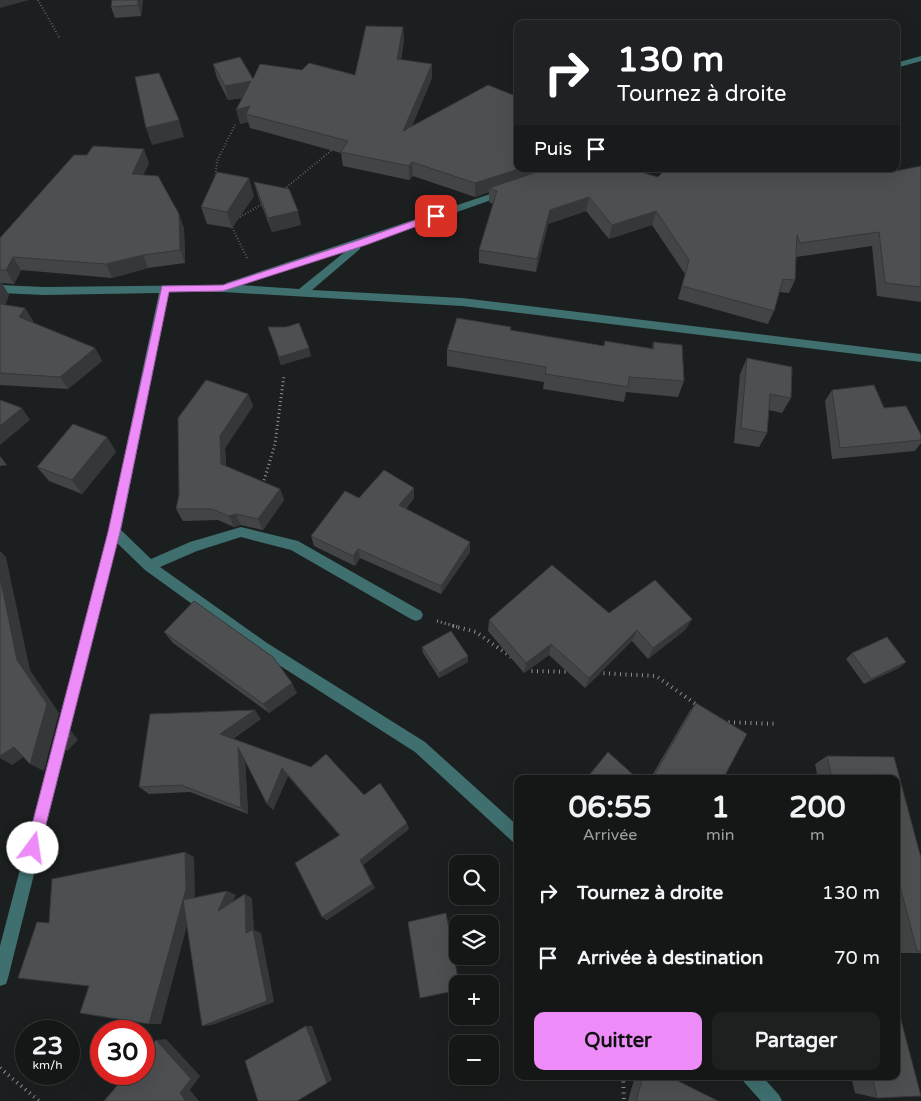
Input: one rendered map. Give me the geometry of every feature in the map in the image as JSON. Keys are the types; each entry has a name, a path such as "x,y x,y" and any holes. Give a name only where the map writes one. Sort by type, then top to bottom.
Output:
{"street":[{"path":"900,65 921,58"},
{"path":"223,288 519,187"},
{"path":"301,293 362,242"},
{"path":"0,978 114,532 165,288"},
{"path":"0,289 44,291 223,288 462,302 921,358"},
{"path":"114,532 149,566 262,647 420,747 514,833"},
{"path":"149,566 194,546 241,532 294,545 416,614"},
{"path":"754,1080 773,1101"}],"path":[{"path":"38,0 59,37"},
{"path":"214,184 217,161 236,123"},
{"path":"281,191 334,148"},
{"path":"256,277 230,223 267,201"},
{"path":"260,489 268,471 276,442 284,375"},
{"path":"416,614 476,632 515,660"},
{"path":"523,665 531,671 579,672"},
{"path":"589,672 656,676 705,710"},
{"path":"721,722 778,724"},
{"path":"0,1068 39,1101"},
{"path":"623,1080 624,1101"}],"building":[{"path":"112,0 138,0 138,5 111,7"},
{"path":"366,26 403,27 397,59 432,64 403,131 488,85 514,95 514,171 475,183 412,162 409,166 341,152 348,141 246,114 250,106 236,110 251,81 225,86 213,64 240,57 253,79 260,64 302,70 309,63 355,75"},
{"path":"159,73 179,120 146,128 135,77"},
{"path":"93,146 144,149 132,174 158,176 179,214 180,250 143,255 106,264 13,257 6,270 0,270 0,238 74,155 87,155"},
{"path":"921,166 921,287 885,283 879,232 800,243 797,235 795,280 783,279 774,311 682,286 689,260 656,211 612,225 589,197 550,210 537,259 479,250 497,191 489,188 537,172 640,172 658,177 663,172 900,172 900,170"},
{"path":"217,172 249,178 227,212 201,207"},
{"path":"254,182 289,189 298,211 268,218"},
{"path":"0,304 25,308 19,317 95,348 60,377 0,373"},
{"path":"457,318 511,327 510,330 604,346 605,341 654,349 653,342 682,345 684,381 629,377 628,387 545,374 546,367 447,350"},
{"path":"299,323 309,348 279,357 268,327 286,327"},
{"path":"747,358 792,367 791,398 770,394 767,433 741,428"},
{"path":"206,380 248,394 220,436 221,464 280,489 258,519 236,514 229,516 212,509 176,509 179,495 178,418"},
{"path":"874,385 884,408 906,406 921,435 921,440 840,448 832,390"},
{"path":"0,400 22,408 0,426"},
{"path":"73,424 107,437 72,480 37,467"},
{"path":"384,470 414,488 399,505 470,542 441,586 358,549 353,556 311,536 345,491 359,498"},
{"path":"552,565 609,613 655,580 692,619 653,648 637,630 589,678 551,644 526,663 489,620"},
{"path":"0,577 17,660 47,704 30,764 14,747 0,756"},
{"path":"194,601 273,657 292,683 263,704 164,632"},
{"path":"451,631 468,656 439,673 422,647"},
{"path":"887,637 906,662 871,679 852,653"},
{"path":"696,703 747,734 725,775 654,775"},
{"path":"255,710 220,734 311,767 326,754 364,795 380,783 407,823 360,860 372,884 322,917 295,863 340,835 282,768 267,804 238,747 241,808 181,785 139,787 150,714"},
{"path":"65,727 71,736 60,747"},
{"path":"608,752 634,775 589,775"},
{"path":"827,756 894,757 899,775 831,775"},
{"path":"900,779 921,858 921,951 917,951 900,886"},
{"path":"185,852 186,889 150,1020 124,1020 80,1013 89,986 18,978 37,922 49,923 52,879"},
{"path":"227,891 218,911 245,894 246,933 253,930 267,1001 202,1026 183,900"},
{"path":"446,913 449,929 449,965 456,965 457,975 449,975 449,992 420,998 408,922"},
{"path":"900,1016 921,1096 877,1098 873,1080 900,1080"},
{"path":"306,1026 327,1083 297,1101 258,1101 245,1061"},
{"path":"156,1040 191,1079 180,1093 186,1101 104,1101 118,1085 155,1085"},
{"path":"642,1080 676,1080 718,1101 636,1101"}],"route":[{"path":"33,848 114,532 165,288 223,288 436,216"}]}
